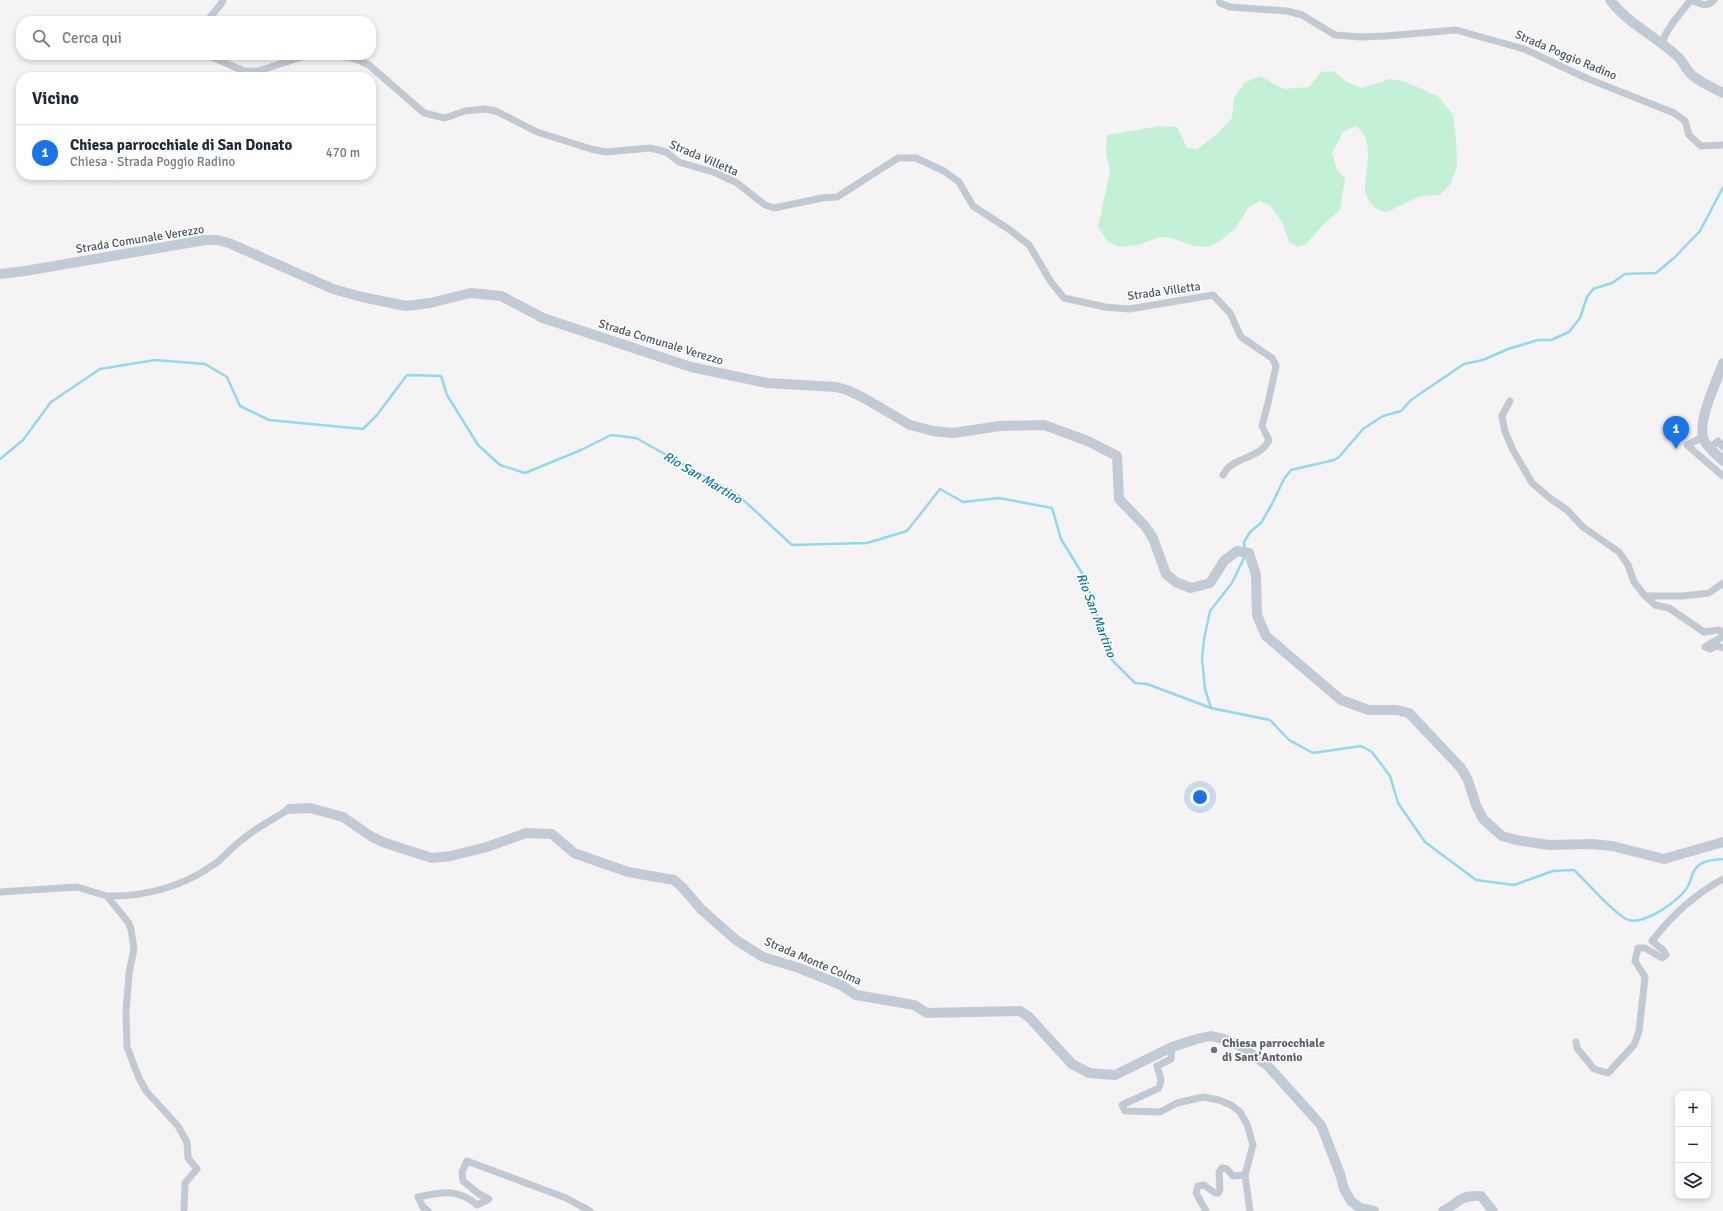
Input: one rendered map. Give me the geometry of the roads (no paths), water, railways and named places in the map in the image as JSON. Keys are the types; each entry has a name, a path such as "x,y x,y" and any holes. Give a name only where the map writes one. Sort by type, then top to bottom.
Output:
{"street":[{"path":"212,16 221,4 222,0"},
{"name":"Strada Poggio Radino","path":"1219,0 1220,3 1230,7 1288,11 1302,15 1335,35 1361,37 1386,36 1456,30 1524,48 1595,82 1628,96 1655,104 1674,113 1685,121 1689,135 1700,146 1723,145"},
{"path":"1610,0 1618,11 1679,58 1694,76 1723,93"},
{"path":"1669,50 1663,42 1665,35 1691,0 1704,6 1710,5 1714,0"},
{"path":"218,60 244,71 258,71 292,60"},
{"name":"Strada Villetta","path":"358,60 369,66 424,113 444,118 465,110 484,109 496,111 536,132 591,149 606,152 650,148 666,152 679,162 716,173 738,183 765,206 774,208 822,198 837,197 898,158 916,158 944,170 959,182 973,206 1029,245 1050,282 1064,298 1105,307 1129,308 1213,295 1230,313 1241,337 1255,348 1272,358 1276,366 1262,426 1269,440 1266,446 1256,454 1229,467 1223,475"},
{"name":"Strada Comunale Verezzo","path":"0,274 33,270 205,240 217,240 229,243 333,290 369,299 406,306 430,303 470,293 501,296 543,318 691,368 767,383 836,387 847,390 864,398 910,425 926,429 953,433 1000,426 1044,425 1088,441 1117,456 1119,499 1145,526 1153,538 1166,574 1176,582 1191,588 1210,583 1224,561 1237,551 1249,553 1256,575 1257,615 1266,636 1341,700 1369,710 1396,710 1409,713 1461,768 1468,780 1476,805 1483,819 1502,836 1516,840 1549,845 1592,844 1612,846 1664,859 1723,842"},
{"path":"1723,363 1702,427 1705,441 1723,461"},
{"path":"1510,400 1502,416 1506,432 1513,450 1532,483 1551,500 1567,510 1583,527 1619,552 1628,565 1634,582 1645,596 1655,605 1669,608 1704,632 1719,630 1723,635 1717,642 1705,647 1710,650 1717,646 1723,648"},
{"path":"1699,440 1687,445 1723,476"},
{"path":"1710,448 1718,441 1723,447"},
{"path":"1645,596 1683,596 1709,593 1723,583"},
{"name":"Strada Monte Colma","path":"289,809 310,808 342,817 372,837 384,843 432,858 451,856 487,847 526,833 552,834 574,853 628,872 674,880 701,909 736,940 763,956 799,968 841,985 856,995 914,1005 927,1013 1020,1011 1028,1017 1072,1064 1089,1073 1115,1075 1172,1047 1210,1036 1224,1039 1242,1046 1268,1066 1321,1125 1344,1188 1351,1201 1360,1208 1374,1211"},
{"path":"0,892 77,886 107,896 142,894 179,883 197,875 216,862 243,838 289,809"},
{"path":"1576,1042 1577,1048 1594,1069 1608,1073 1634,1045 1639,1031 1645,977 1635,961 1638,948 1644,948 1662,958 1666,955 1664,951 1652,941 1676,912 1713,884 1723,879"},
{"path":"107,896 128,922 134,939 134,949 129,973 126,1012 127,1046 139,1078 146,1091 178,1126 187,1142 188,1158 198,1169 185,1183 184,1211"},
{"path":"1172,1047 1171,1058 1157,1066 1161,1080 1159,1088 1122,1105 1125,1111 1160,1112 1177,1103 1203,1097 1219,1100 1231,1105 1240,1112 1247,1124 1253,1145 1244,1175 1250,1211"},
{"path":"428,1211 423,1207 418,1197 441,1192 455,1193 469,1198 477,1205 489,1199 479,1194 463,1180 462,1172 467,1161 566,1198 590,1211"},
{"path":"1206,1211 1196,1192 1198,1186 1204,1185 1215,1193 1218,1193 1220,1190 1219,1172 1222,1168 1227,1169 1233,1176 1244,1175"},
{"path":"1443,1211 1459,1199 1468,1195 1481,1196 1493,1211"}],"waterway":[{"path":"1245,551 1244,542 1250,532 1261,523 1284,479 1291,470 1334,460 1339,457 1363,429 1383,416 1401,411 1411,400 1464,364 1483,360 1508,349 1538,340 1551,340 1569,332 1580,318 1587,297 1593,289 1612,283 1625,274 1656,273 1675,257 1700,231 1723,187"},
{"name":"Rio San Martino","path":"0,459 23,440 51,402 100,369 155,360 205,364 227,377 240,406 269,420 363,429 377,415 407,375 441,376 447,395 478,445 500,465 525,473 581,450 611,435 636,438 738,495 792,545 867,543 907,531 940,489 963,502 999,498 1052,508 1061,539 1085,578 1111,659 1135,683 1147,684 1211,708 1270,720 1289,740 1313,753 1361,746 1372,752 1390,776 1398,803 1425,842 1476,880 1514,885 1553,871 1574,870 1613,910 1626,919 1633,920 1651,916 1677,899 1688,886 1695,869 1699,865 1709,861 1723,859"},
{"path":"1211,708 1205,689 1202,659 1204,639 1210,611 1232,583 1245,556"}],"place":[{"name":"Chiesa parrocchiale di San Donato","path":"1676,449"},
{"name":"Chiesa parrocchiale di Sant'Antonio","path":"1214,1050"}]}
